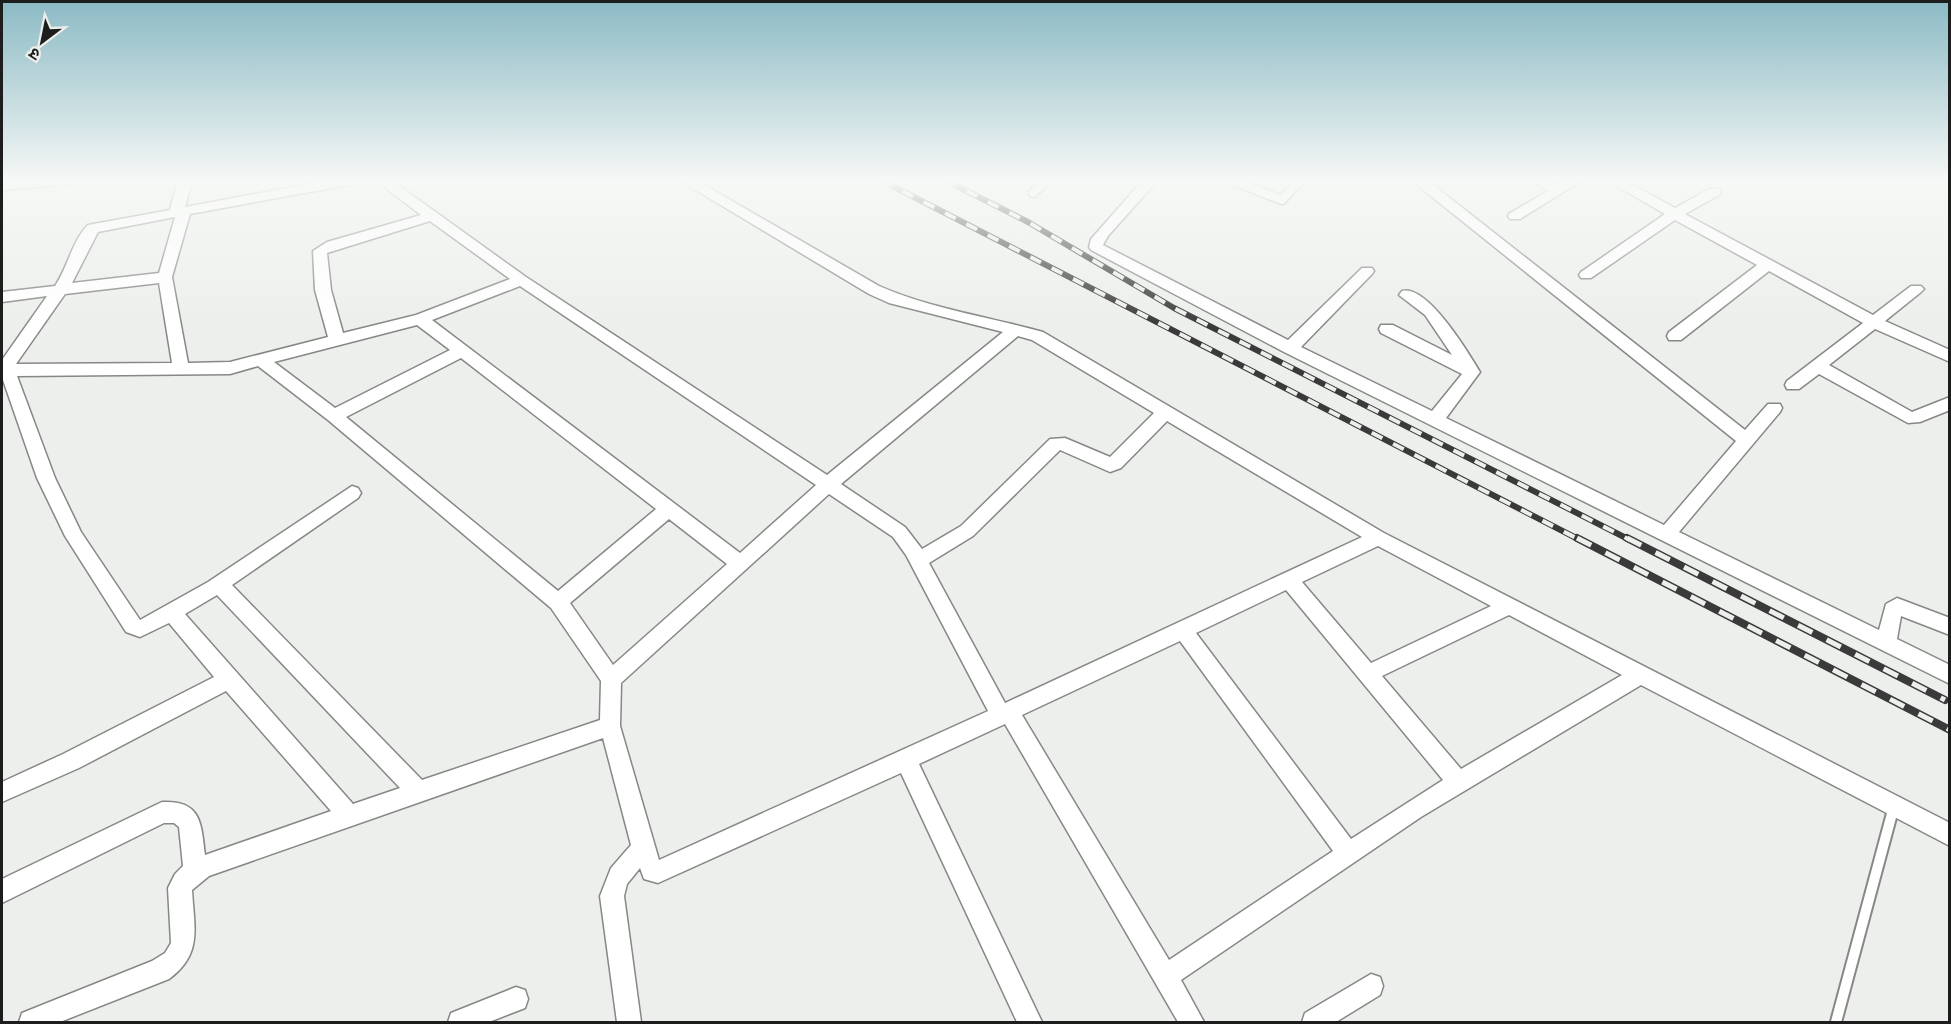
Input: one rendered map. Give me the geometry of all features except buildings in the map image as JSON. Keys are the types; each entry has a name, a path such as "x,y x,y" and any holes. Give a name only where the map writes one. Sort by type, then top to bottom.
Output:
{"street":[{"path":"4,370 72,273 89,232 94,228"},
{"path":"176,228 165,276 181,368"},
{"path":"337,340 323,290 320,251 332,245 391,228"},
{"path":"448,228 521,280 899,532 918,560 1005,714 1192,1023"},
{"path":"768,228 874,290 894,299 930,310 1017,329 1048,342 1378,538 1950,835"},
{"path":"1108,228 1096,242 1096,247 1290,348 1950,675"},
{"path":"1478,228 1747,441"},
{"path":"1586,275 1654,228"},
{"path":"1700,228 1874,322 1950,357"},
{"path":"1675,336 1768,264"},
{"path":"1290,348 1367,271"},
{"path":"2,297 165,276"},
{"path":"4,370 230,368 420,319 521,280"},
{"path":"1792,385 1916,289"},
{"path":"1407,295 1430,310 1472,372"},
{"path":"420,319 741,564"},
{"path":"611,679 830,484 1017,329"},
{"path":"1387,329 1472,372"},
{"path":"334,416 462,351"},
{"path":"260,360 334,416 558,602 611,679 610,726 643,849 652,871 658,872 906,760 1378,538"},
{"path":"1818,366 1908,417 1914,418 1950,403"},
{"path":"4,370 46,478 74,536 133,626 140,629 215,586 352,494"},
{"path":"1435,420 1472,372"},
{"path":"1667,534 1774,408"},
{"path":"918,560 967,531 1056,444 1065,444 1110,465 1115,464 1165,413"},
{"path":"558,602 669,508"},
{"path":"1289,580 1459,783"},
{"path":"215,586 221,586 418,791"},
{"path":"1367,674 1510,606"},
{"path":"1886,644 1893,610 1897,606 1950,627"},
{"path":"172,612 349,815"},
{"path":"1183,630 1349,854"},
{"path":"1165,977 1459,783 1641,674"},
{"path":"2,792 71,761 229,680"},
{"path":"31,1023 160,970 174,961 183,946 180,888 185,879 195,871 349,815 610,726"},
{"path":"906,760 1030,1023"},
{"path":"2,891 162,813 177,812 190,822 195,871"},
{"path":"629,1023 612,896 615,878 643,849"},
{"path":"1314,1023 1371,986"},
{"path":"460,1023 516,999"}],"lane":[{"path":"1836,1023 1894,806"}],"railway":[{"path":"974,228 1580,540"},
{"path":"1038,228 1174,308 1630,540"},
{"path":"1577,538 1950,730"},
{"path":"1627,538 1945,700"}]}
